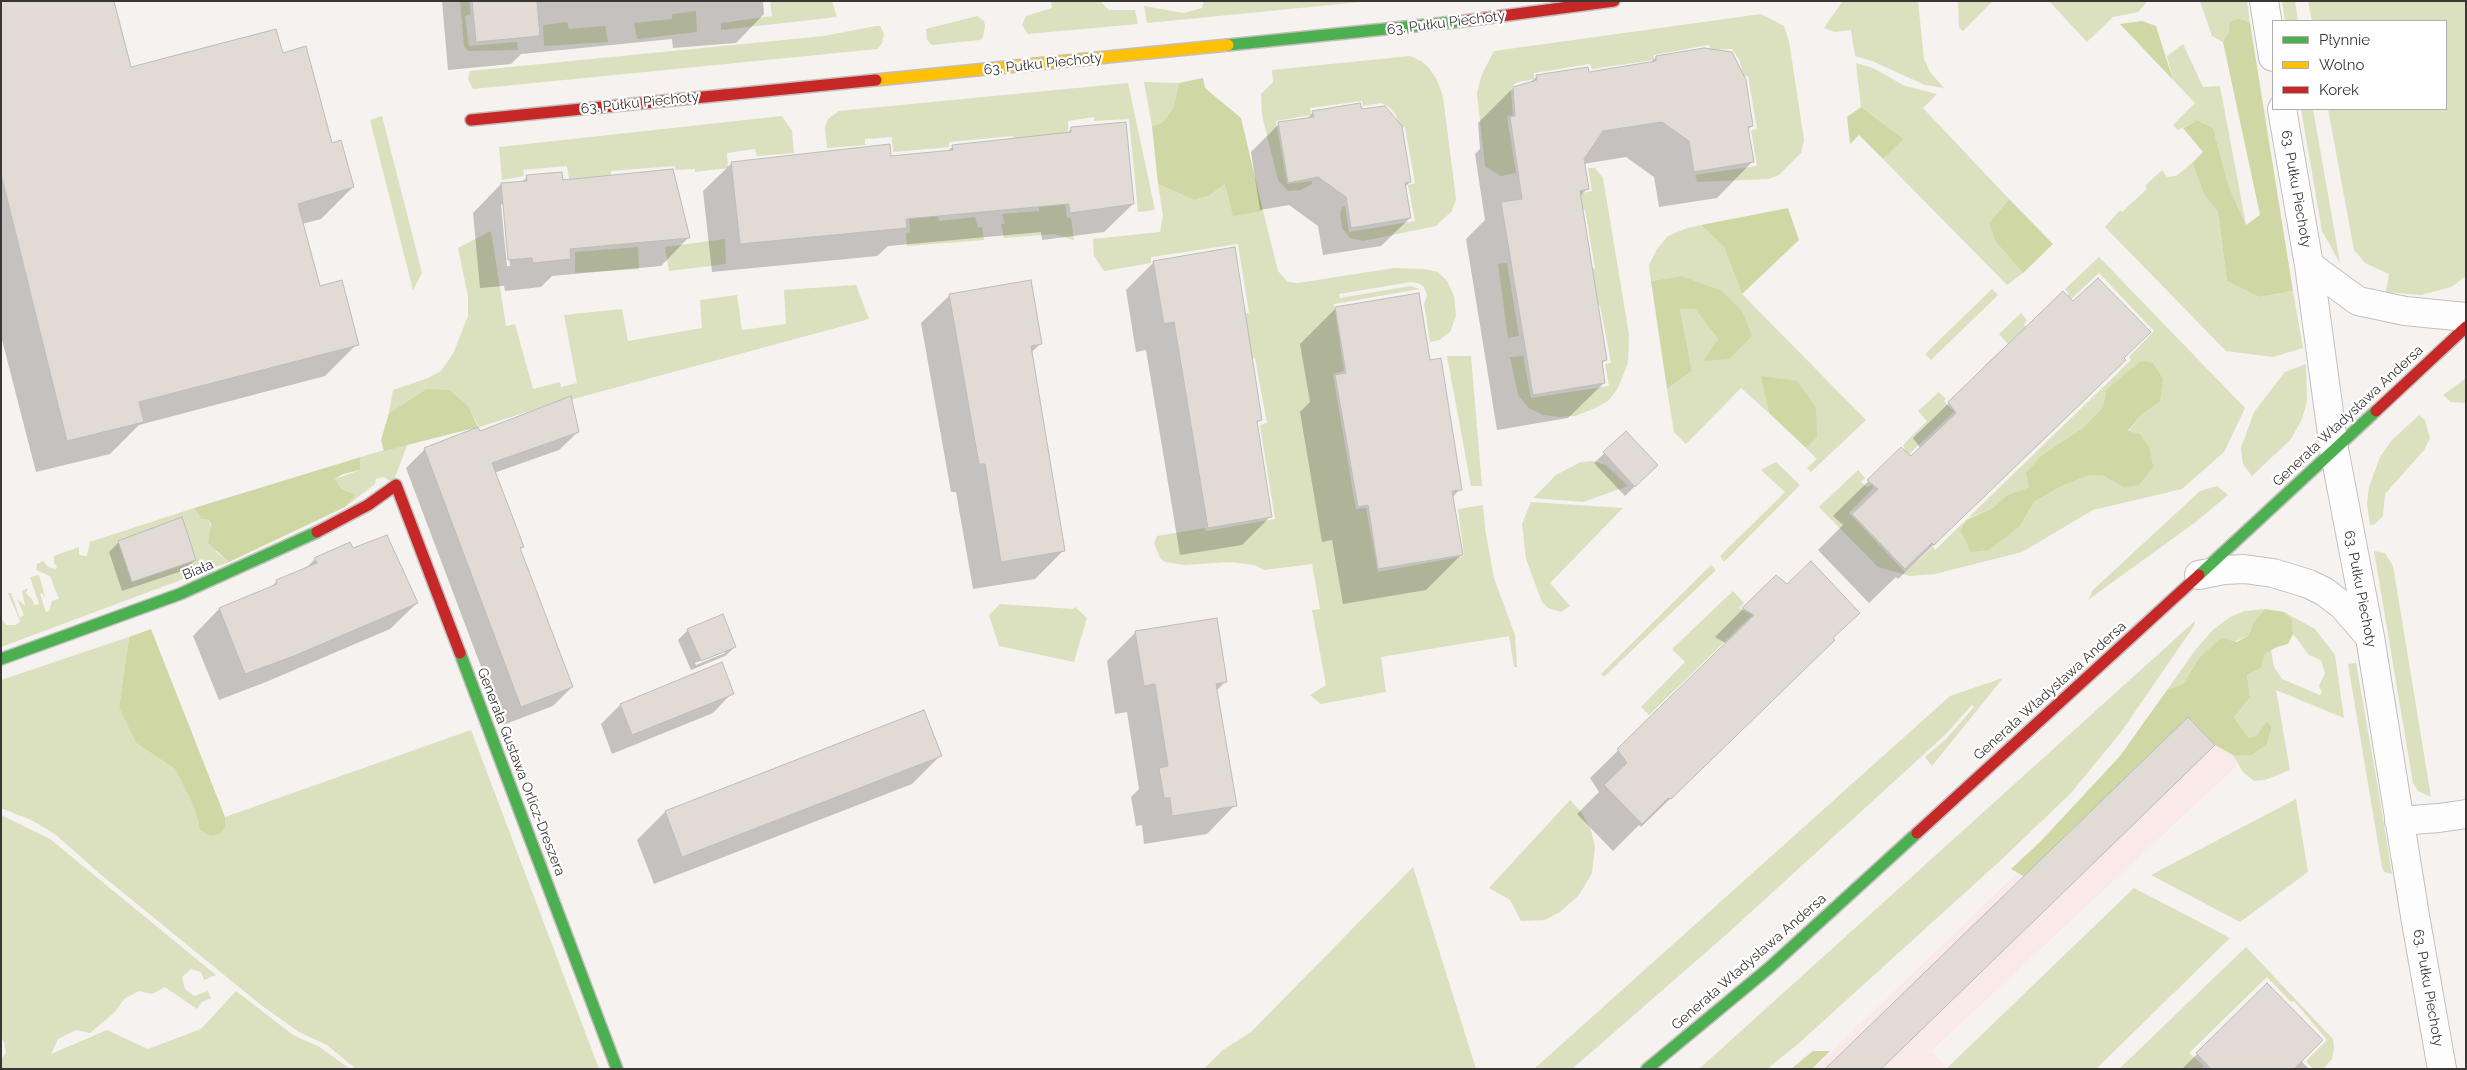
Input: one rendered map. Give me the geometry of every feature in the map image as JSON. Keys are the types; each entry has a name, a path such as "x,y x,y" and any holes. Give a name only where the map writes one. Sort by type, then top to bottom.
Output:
{"street":[{"name":"63. Pułku Piechoty","path":"471,120 1445,24 1614,1"},
{"path":"2264,1 2272,51"},
{"name":"63. Pułku Piechoty","path":"2282,110 2308,265 2334,450 2370,637 2442,1069"},
{"path":"2308,265 2358,301 2405,311 2466,317"},
{"name":"Generała Władysława Andersa","path":"1647,1069 1769,968 2199,575 2466,327"},
{"name":"Biała","path":"1,659 180,594 230,573 327,527 368,505 396,485"},
{"name":"Generała Gustawa Orlicz-Dreszera","path":"396,485 617,1069"},
{"path":"2199,575 2224,570 2244,569 2273,573 2309,584 2325,592 2343,606 2370,637"},
{"path":"2399,820 2466,814"}],"shaded area":[{"path":"2193,703 2245,758 1931,1051 1948,1069 1814,1069"}],"green space":[{"path":"460,1 469,1 471,14 465,16 469,46 517,42 518,50 468,51 464,46"},
{"path":"770,1 832,1 837,17 721,30 721,23 772,16"},
{"path":"1051,1 1100,1 1109,10 1135,10 1138,24 1028,34 1022,25 1026,16 1052,8"},
{"path":"1204,1 1371,1 1147,23 1144,6 1184,13 1202,8"},
{"path":"1918,1 1924,59 1930,72 1944,88 1925,85 1872,61 1855,56 1851,30 1834,32 1824,28 1842,2"},
{"path":"1958,1 1993,1 1963,31 1959,28"},
{"path":"2049,1 2148,1 2138,12 2113,17 2087,42"},
{"path":"2200,1 2247,1 2250,23 2240,18 2223,42 2212,36"},
{"path":"2282,1 2295,1 2298,20 2285,20"},
{"path":"2308,1 2466,1 2466,276 2451,287 2421,295 2386,292 2389,274 2365,263 2354,250 2328,110 2447,110 2447,20 2312,20"},
{"path":"696,11 697,32 637,39 634,23 672,19 672,14"},
{"path":"1761,14 1784,26 1789,41 1804,140 1801,153 1779,175 1768,179 1697,182 1695,175 1757,166 1751,130 1757,129 1748,76 1743,77 1740,61 1732,49 1711,50 1709,45 1654,55 1654,60 1592,69 1590,64 1534,73 1534,79 1515,83 1511,90 1513,115 1507,116 1516,173 1501,176 1485,166 1477,93 1482,74 1494,51"},
{"path":"977,16 984,21 985,26 983,37 980,40 932,45 927,40 926,29"},
{"path":"2240,18 2250,23 2293,291 2259,297 2227,281 2218,212 2205,196 2192,163 2203,152 2183,128 2197,120 2213,128 2229,187 2246,225 2260,215 2223,42 2229,32 2230,22"},
{"path":"2142,21 2156,26 2173,80 2120,24"},
{"path":"567,22 569,29 605,26 608,42 544,46 543,25"},
{"path":"880,26 884,34 882,43 877,49 473,89 468,79 470,71 824,36"},
{"path":"2183,44 2203,87 2220,86 2246,225 2229,187 2213,128 2197,120 2178,130 2173,125 2195,103 2173,80 2167,56"},
{"path":"1410,56 1421,61 1429,68 1437,80 1443,97 1456,199 1452,211 1436,226 1363,241 1350,238 1342,228 1340,213 1342,207 1345,206 1349,232 1415,221 1408,185 1415,183 1405,127 1400,128 1396,115 1389,107 1381,103 1363,106 1362,101 1310,108 1311,115 1276,121 1287,184 1312,181 1312,184 1301,190 1288,191 1278,180 1262,115 1261,94 1273,82 1272,70"},
{"path":"1856,63 1873,68 1905,86 1937,94 1923,108 2009,199 1989,223 1995,241 2023,273 2007,285 1883,159 1904,139 1861,107"},
{"path":"1203,78 1205,88 1241,118 1263,211 1233,216 1225,184 1209,196 1194,200 1158,184 1152,126 1162,123 1173,108 1179,83"},
{"path":"1144,82 1179,83 1173,108 1162,123 1152,126"},
{"path":"1128,83 1155,210 1138,212 1129,119 1094,121 1094,117 1068,121 1068,135 1014,141 1013,136 949,142 949,147 893,152 892,137 865,139 865,145 827,148 825,127 828,119 839,111"},
{"path":"1861,107 1904,139 1883,159 1859,135 1850,144 1847,117"},
{"path":"2301,110 2313,110 2340,263 2322,231"},
{"path":"382,116 422,273 413,290 370,120"},
{"path":"782,116 792,131 794,153 757,156 755,149 727,153 728,168 695,172 695,169 676,170 675,166 611,171 611,176 569,179 567,166 523,170 524,176 502,180 499,147"},
{"path":"2192,163 2205,196 2218,212 2227,281 2259,297 2293,291 2303,348 2273,357 2226,351 2105,227 2120,210 2122,212 2147,189 2145,186 2162,170 2167,177 2176,176"},
{"path":"1588,168 1595,168 1603,178 1629,335 1628,363 1618,388 1608,401 1575,416 1543,415 1529,408 1518,395 1510,357 1523,356 1531,398 1609,386 1605,364 1611,363 1600,305 1595,305 1589,270 1595,268 1585,210 1580,209 1577,194 1592,191"},
{"path":"1158,184 1194,200 1209,196 1225,184 1233,215 1263,211 1278,271 1288,282 1298,283 1394,268 1424,269 1438,272 1447,281 1454,296 1456,316 1450,332 1439,340 1430,342 1424,304 1427,295 1424,287 1418,283 1411,282 1339,294 1340,298 1410,286 1420,289 1334,304 1344,371 1333,374 1356,509 1366,508 1378,572 1464,556 1458,509 1483,505 1485,529 1494,578 1515,635 1517,667 1514,667 1509,636 1381,657 1386,692 1321,704 1310,695 1326,685 1312,610 1320,609 1312,564 1264,570 1255,565 1230,562 1184,565 1165,562 1160,558 1154,543 1157,536 1205,528 1206,531 1275,519 1260,425 1267,423 1255,358 1249,358 1242,314 1249,313 1238,244 1151,257 1151,263 1104,271 1094,256 1093,239 1160,232 1163,215"},
{"path":"2009,199 2053,244 2023,273 1995,241 1989,223"},
{"path":"1065,202 1067,218 1071,218 1074,240 1054,234 1004,238 1001,224 1005,224 1002,214 1039,211 1039,205"},
{"path":"1788,208 1799,240 1742,294 1724,247 1701,225"},
{"path":"937,215 940,221 975,217 978,228 982,227 984,240 907,246 906,233 910,232 909,218"},
{"path":"1701,225 1724,247 1742,294 1866,420 1811,472 1807,468 1817,459 1806,448 1817,436 1762,377 1769,413 1741,388 1686,444 1674,432 1667,389 1692,371 1680,309 1695,309 1718,339 1704,361 1752,336 1681,276 1651,281 1649,265 1657,249 1668,236 1687,228"},
{"path":"491,231 506,326 515,324 533,389 560,382 561,387 577,383 564,315 622,309 628,341 702,328 700,300 737,295 742,330 786,324 784,290 856,285 869,319 540,408 479,427 469,407 426,389 389,413 393,390 428,378 441,371 453,354 468,316 468,296 458,248"},
{"path":"725,239 726,264 669,271 665,247"},
{"path":"638,247 639,269 575,273 575,252"},
{"path":"2099,257 2245,408 2224,452 2182,489 2093,510 2022,552 1935,574 1910,576 1878,567 1819,507 1858,470 1865,478 1861,482 1867,487 1871,485 1874,487 1849,513 1905,572 1933,547 1935,550 1965,521 1960,530 2020,526 2034,502 2062,486 2090,475 2102,475 2123,487 2128,432 2141,415 2160,402 2106,390 2103,407 2084,427 2042,455 2029,487 2007,495 1993,508 1968,518 2131,360 2129,357 2154,331 2099,273 2071,299 2067,296 2069,294 2065,289"},
{"path":"1507,263 1519,336 1508,338 1498,264"},
{"path":"1681,276 1722,291 1742,311 1752,336 1729,359 1703,361 1718,339 1695,309 1680,309 1692,371 1667,389 1651,281"},
{"path":"1992,289 1998,295 1931,360 1925,354"},
{"path":"2021,313 2027,320 2024,325 2030,331 1988,369 1985,365 2008,344 1999,334"},
{"path":"1447,356 1471,356 1482,486 1471,486"},
{"path":"2141,361 2153,363 2163,379 2160,402 2141,415 2128,431 2140,434 2150,449 2153,467 2139,485 2123,487 2102,475 2090,475 2062,486 2034,502 2020,526 1989,550 1971,552 1960,530 1966,520 1993,508 2007,495 2029,487 2026,473 2042,455 2084,427 2103,407 2106,390"},
{"path":"2306,364 2307,401 2302,419 2291,439 2252,476 2243,464 2241,448 2254,412 2285,372"},
{"path":"1761,376 1797,381 1816,408 1817,437 1806,448 1769,413"},
{"path":"2466,378 2466,403 2451,402 2443,395"},
{"path":"426,389 449,390 469,407 478,427 384,451 381,440 389,413"},
{"path":"1939,392 1946,399 1944,401 1951,409 1956,410 1907,456 1903,452 1905,449 1903,445 1927,421 1918,411"},
{"path":"2419,415 2425,420 2430,438 2424,450 2385,494 2383,516 2375,524 2370,525 2367,503 2369,487 2380,457 2392,440"},
{"path":"408,443 393,483 384,477 376,479 375,484 345,507 335,479 360,470 361,457"},
{"path":"361,457 360,470 343,474 335,479 340,488 355,495 345,507 229,562 208,543 211,524 209,520 201,519 194,508"},
{"path":"1592,461 1606,465 1628,486 1583,502 1533,498 1556,475 1581,462"},
{"path":"1776,462 1800,485 1724,562 1720,556 1785,492 1761,470"},
{"path":"2217,486 2228,495 2197,521 2088,600 2093,590 2200,491"},
{"path":"1531,502 1623,508 1550,583 1570,606 1561,612 1548,608 1542,602 1526,559 1522,524"},
{"path":"194,508 201,519 209,520 216,552 229,562 1,647 1,619 7,625 16,625 20,621 8,593 11,593 20,618 24,615 17,599 25,606 22,591 28,588 26,593 32,599 34,605 39,604 30,577 39,575 45,597 42,593 40,594 46,612 49,611 52,601 59,599 50,576 36,570 37,564 43,561 48,567 55,569 57,567 54,563 54,556 79,547 79,555 87,556 90,542"},
{"path":"2374,551 2385,553 2393,566 2431,797 2418,791 2413,783"},
{"path":"1711,565 1716,570 1604,677 1601,674"},
{"path":"1733,591 1744,603 1739,608 1752,615 1649,715 1641,707 1685,662 1672,649"},
{"path":"1000,604 1073,609 1075,607 1087,618 1074,662 999,646 989,615"},
{"path":"2265,609 2253,623 2249,635 2199,658 2183,684 2167,690 2196,649 2213,630 2230,617 2245,611"},
{"path":"2265,609 2284,612 2292,619 2293,634 2288,644 2277,647 2265,654 2261,668 2247,675 2250,697 2234,718 2249,738 2256,736 2267,721 2272,727 2267,744 2252,755 2233,755 2215,745 2189,718 2027,878 2011,869 2040,842 2120,756 2167,690 2183,684 2199,658 2221,638 2237,642 2249,635 2253,623"},
{"path":"2284,612 2315,629 2335,655 2344,718 2276,690 2290,770 2265,780 2254,781 2243,772 2233,755 2252,755 2267,744 2272,727 2267,721 2256,736 2249,738 2234,718 2250,697 2247,675 2261,668 2265,654 2271,650 2274,667 2282,679 2320,695 2322,692 2319,686 2325,673 2321,660 2309,655 2293,634 2292,619"},
{"path":"2195,621 2194,626 2121,732 2071,793 2001,860 1798,1044 1767,1069 1699,1069"},
{"path":"151,629 225,817 225,826 220,834 210,836 200,830 194,807 175,769 136,743 119,708 129,637"},
{"path":"129,637 119,708 136,743 175,769 194,807 200,830 224,826 225,817 471,730 599,1069 356,1069 327,1045 299,1032 261,1005 99,873 55,834 31,820 1,808 1,680"},
{"path":"2356,663 2392,874 2384,872 2382,867 2348,664"},
{"path":"2003,678 1932,766 1925,757 1946,739 1974,707 1972,705 1945,735 1728,933 1572,1069 1534,1069 1950,696"},
{"path":"2296,799 2308,872 2240,922 2151,875"},
{"path":"1570,800 1582,813 1591,830 1595,847 1592,873 1579,895 1560,912 1545,920 1521,921 1510,900 1489,888"},
{"path":"1,815 50,839 216,975 204,980 201,972 191,969 182,977 185,989 194,996 208,991 211,998 202,1002 197,1009 165,987 152,994 139,991 124,999 115,1012 90,1033 76,1030 58,1039 51,1054 107,1030 148,1049 201,1029 236,991 293,1035 318,1046 350,1069 1,1069 1,1059 6,1053 4,1042 1,1038"},
{"path":"1413,867 1476,1069 1204,1069 1223,1050 1251,1032"},
{"path":"2134,888 2230,938 2096,1069 1946,1069"},
{"path":"2246,947 2333,1039 2332,1059 2323,1069 2313,1069 2306,1061 2327,1040 2294,1001 2291,1002 2267,977 2189,1053 2204,1066 2201,1069 2119,1069"},
{"path":"1813,1051 1830,1051 1812,1069 1791,1069"}],"building":[{"path":"1,1 114,1 131,67 276,29 283,53 306,46 332,143 341,140 354,187 298,204 320,286 342,280 359,345 139,402 144,422 67,441 1,174"},
{"path":"472,1 537,1 540,36 476,42"},
{"path":"1704,48 1732,52 1746,80 1753,126 1748,127 1754,162 1694,172 1689,141 1662,122 1603,131 1584,159 1589,189 1580,191 1607,360 1602,361 1605,383 1533,395 1501,202 1522,199 1510,117 1515,116 1513,87 1537,80 1536,75 1588,67 1589,72 1656,61 1656,56"},
{"path":"1360,103 1362,109 1385,106 1402,126 1411,182 1405,183 1411,218 1351,228 1346,197 1318,177 1288,183 1278,122 1314,117 1312,111"},
{"path":"1126,122 1134,204 1070,213 1069,204 906,219 907,228 740,244 731,162 890,144 891,156 953,150 952,145 1071,132 1071,127"},
{"path":"673,169 690,238 570,249 571,259 533,263 532,258 508,260 501,183 527,181 526,175 562,172 563,180"},
{"path":"1235,247 1262,420 1257,421 1272,517 1208,528 1174,322 1164,324 1153,261"},
{"path":"2098,278 2151,332 2124,358 2126,360 1934,545 1932,543 1905,569 1852,514 1878,489 1867,480 1901,447 1911,456 1956,413 1948,402 2063,291 2073,301"},
{"path":"1031,280 1042,344 1031,346 1065,551 1001,562 985,464 979,464 949,294"},
{"path":"1419,293 1430,360 1441,358 1462,490 1452,491 1463,555 1378,569 1368,505 1358,507 1335,375 1346,373 1335,307"},
{"path":"571,396 579,432 492,463 524,547 520,548 573,687 521,707 424,448 478,427 480,431"},
{"path":"1626,431 1658,465 1635,487 1603,452"},
{"path":"182,517 196,560 132,582 118,541"},
{"path":"387,535 418,603 294,656 245,674 219,608 277,584 276,580 317,563 314,558 350,542 353,548"},
{"path":"1811,561 1860,613 1833,638 1835,640 1671,799 1668,798 1642,824 1604,785 1627,763 1617,749 1754,615 1742,608 1776,575 1787,584"},
{"path":"723,614 736,647 701,661 687,629"},
{"path":"1217,618 1227,682 1216,684 1237,806 1172,816 1170,798 1164,798 1159,768 1168,766 1155,684 1144,686 1135,631"},
{"path":"722,662 734,694 632,735 620,704"},
{"path":"924,710 942,756 682,857 665,811"},
{"path":"2188,717 2215,745 2104,853 1881,1069 1825,1069"},
{"path":"2267,983 2323,1040 2294,1069 2211,1069 2196,1053"}],"traffic: fast":[{"path":"1228,45 1464,21"},
{"path":"2199,575 2376,411"},
{"path":"1,659 180,594 317,532"},
{"path":"460,653 617,1069"},
{"path":"1647,1069 1769,968 1917,833"}],"traffic: slow":[{"path":"876,80 1228,45"}],"traffic: jam":[{"path":"1464,21 1614,1"},
{"path":"471,120 876,80"},
{"path":"2376,411 2466,327"},
{"path":"317,532 368,505 396,485 460,653"},
{"path":"1917,833 2199,575"}]}
